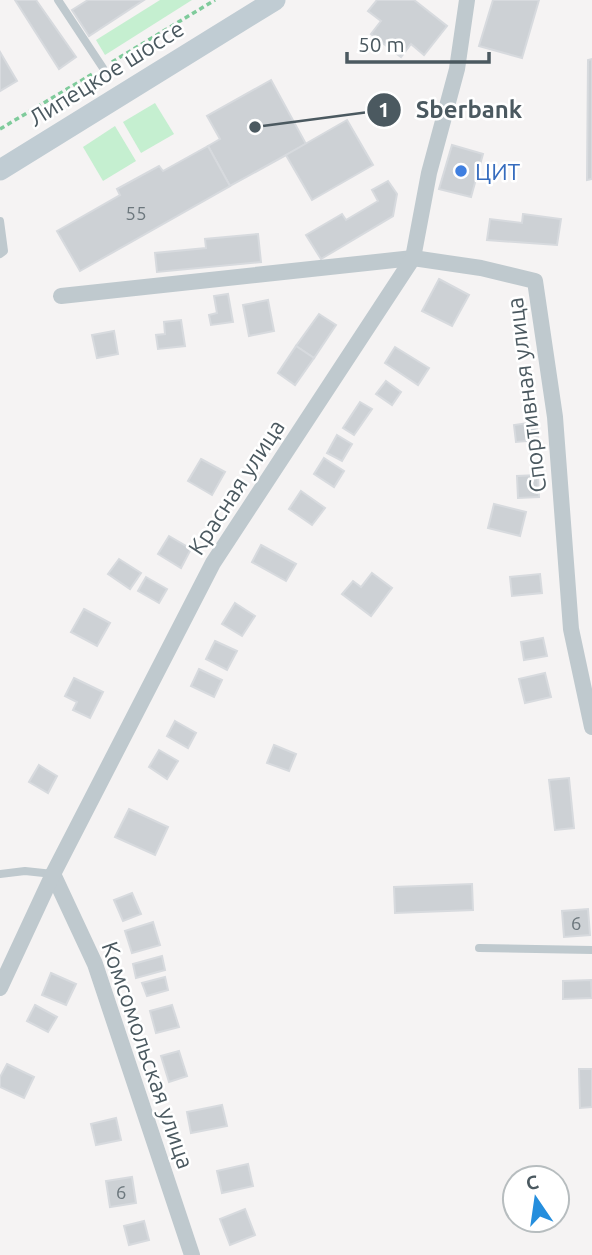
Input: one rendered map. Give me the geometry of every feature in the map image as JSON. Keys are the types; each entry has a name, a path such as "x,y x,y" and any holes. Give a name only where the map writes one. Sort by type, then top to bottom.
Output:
{"main road":[{"name":"Липецкое шоссе","path":"0,170 275,0"}],"street":[{"name":"Красная улица","path":"0,988 53,874 213,563 413,258 429,173 457,69 467,0"},
{"name":"Спортивная улица","path":"60,290 278,267 413,258 481,268 535,281 555,417 571,629 592,727"},
{"name":"Комсомольская улица","path":"53,874 95,964 192,1255"}],"lane":[{"path":"58,0 103,68"},
{"path":"0,221 4,251 0,254"},
{"path":"0,874 25,871 53,874"},
{"path":"480,948 592,950"}],"green space":[{"path":"160,0 192,0 105,55 96,40"},
{"path":"155,103 174,134 141,153 123,122"},
{"path":"115,126 136,161 103,181 83,147"}],"building":[{"path":"15,0 36,0 76,57 59,69"},
{"path":"88,0 144,0 89,36 72,10"},
{"path":"377,0 414,0 447,26 424,55 411,44 401,57 371,34 381,21 368,11"},
{"path":"493,0 539,0 522,58 479,46"},
{"path":"0,52 17,81 0,91"},
{"name":"ЦИТ","path":"592,59 592,179 587,180 588,60"},
{"path":"271,80 306,144 230,186 208,146 220,139 207,116"},
{"path":"347,120 373,165 312,200 286,155"},
{"name":"ЦИТ","path":"452,145 483,154 471,197 439,189"},
{"path":"208,146 230,186 80,271 57,231 120,195 117,189 159,166 163,171"},
{"path":"388,181 397,194 393,216 321,259 306,235 342,214 346,220 378,201 372,190"},
{"path":"523,214 561,219 557,245 487,240 490,219 522,223"},
{"path":"258,234 261,262 157,272 155,253 206,248 205,239"},
{"path":"439,279 469,295 452,326 422,311"},
{"path":"228,294 233,322 211,325 209,315 217,313 214,296"},
{"path":"268,300 274,331 249,336 243,305"},
{"path":"319,314 336,325 314,358 296,346"},
{"path":"181,320 185,346 158,349 156,335 165,334 164,322"},
{"path":"114,331 118,354 97,358 92,335"},
{"path":"296,346 314,358 295,385 278,373"},
{"path":"395,347 429,368 418,385 385,363"},
{"path":"386,381 401,392 392,405 376,394"},
{"path":"360,402 372,409 354,435 343,428"},
{"path":"536,422 538,440 516,442 514,425"},
{"path":"337,435 352,444 342,461 327,453"},
{"path":"324,458 344,471 334,487 314,474"},
{"path":"201,459 225,472 212,495 188,481"},
{"path":"538,475 539,497 518,498 517,476"},
{"path":"301,491 325,508 312,525 289,509"},
{"path":"494,504 526,512 520,536 488,528"},
{"path":"169,536 191,549 181,568 158,554"},
{"path":"261,545 296,564 286,581 252,562"},
{"path":"119,559 141,573 130,589 108,574"},
{"path":"372,573 392,588 371,616 342,594 353,581 361,587"},
{"path":"540,574 542,593 512,596 510,577"},
{"path":"146,577 167,589 159,603 138,591"},
{"path":"235,603 255,616 242,636 222,624"},
{"path":"84,609 110,623 97,646 71,632"},
{"path":"543,638 547,656 524,660 521,642"},
{"path":"215,641 237,651 227,670 206,659"},
{"path":"199,669 222,680 214,697 191,686"},
{"path":"545,673 551,697 525,703 519,679"},
{"path":"74,678 103,692 90,718 73,710 77,702 65,696"},
{"path":"175,721 196,733 188,748 167,736"},
{"path":"274,745 296,754 289,771 267,763"},
{"path":"159,750 178,761 167,779 149,767"},
{"path":"39,765 57,776 48,793 29,782"},
{"path":"569,778 574,828 555,830 549,780"},
{"path":"129,809 168,827 155,855 115,837"},
{"path":"472,884 473,910 395,913 394,887"},
{"path":"132,893 141,914 123,921 114,900"},
{"path":"588,909 590,935 564,937 562,911"},
{"path":"153,922 160,945 132,953 125,931"},
{"path":"162,956 165,970 136,978 133,964"},
{"path":"51,973 76,984 66,1005 42,995"},
{"path":"165,977 168,990 147,996 142,983"},
{"path":"591,980 592,998 563,999 563,981"},
{"path":"35,1005 57,1017 48,1032 27,1021"},
{"path":"172,1005 179,1027 156,1033 150,1011"},
{"path":"179,1051 187,1076 169,1082 161,1056"},
{"path":"7,1064 34,1077 24,1098 0,1087 0,1077"},
{"path":"579,1069 592,1069 592,1107 580,1108"},
{"path":"222,1105 227,1126 191,1133 187,1112"},
{"path":"116,1118 121,1140 96,1145 91,1124"},
{"path":"248,1164 253,1186 222,1193 217,1171"},
{"path":"132,1177 136,1203 110,1207 106,1181"},
{"path":"245,1209 255,1235 230,1245 220,1219"},
{"path":"144,1221 149,1240 129,1245 124,1226"}],"place":[{"name":"Sberbank","path":"255,127"},
{"name":"ЦИТ","path":"461,171"}]}
